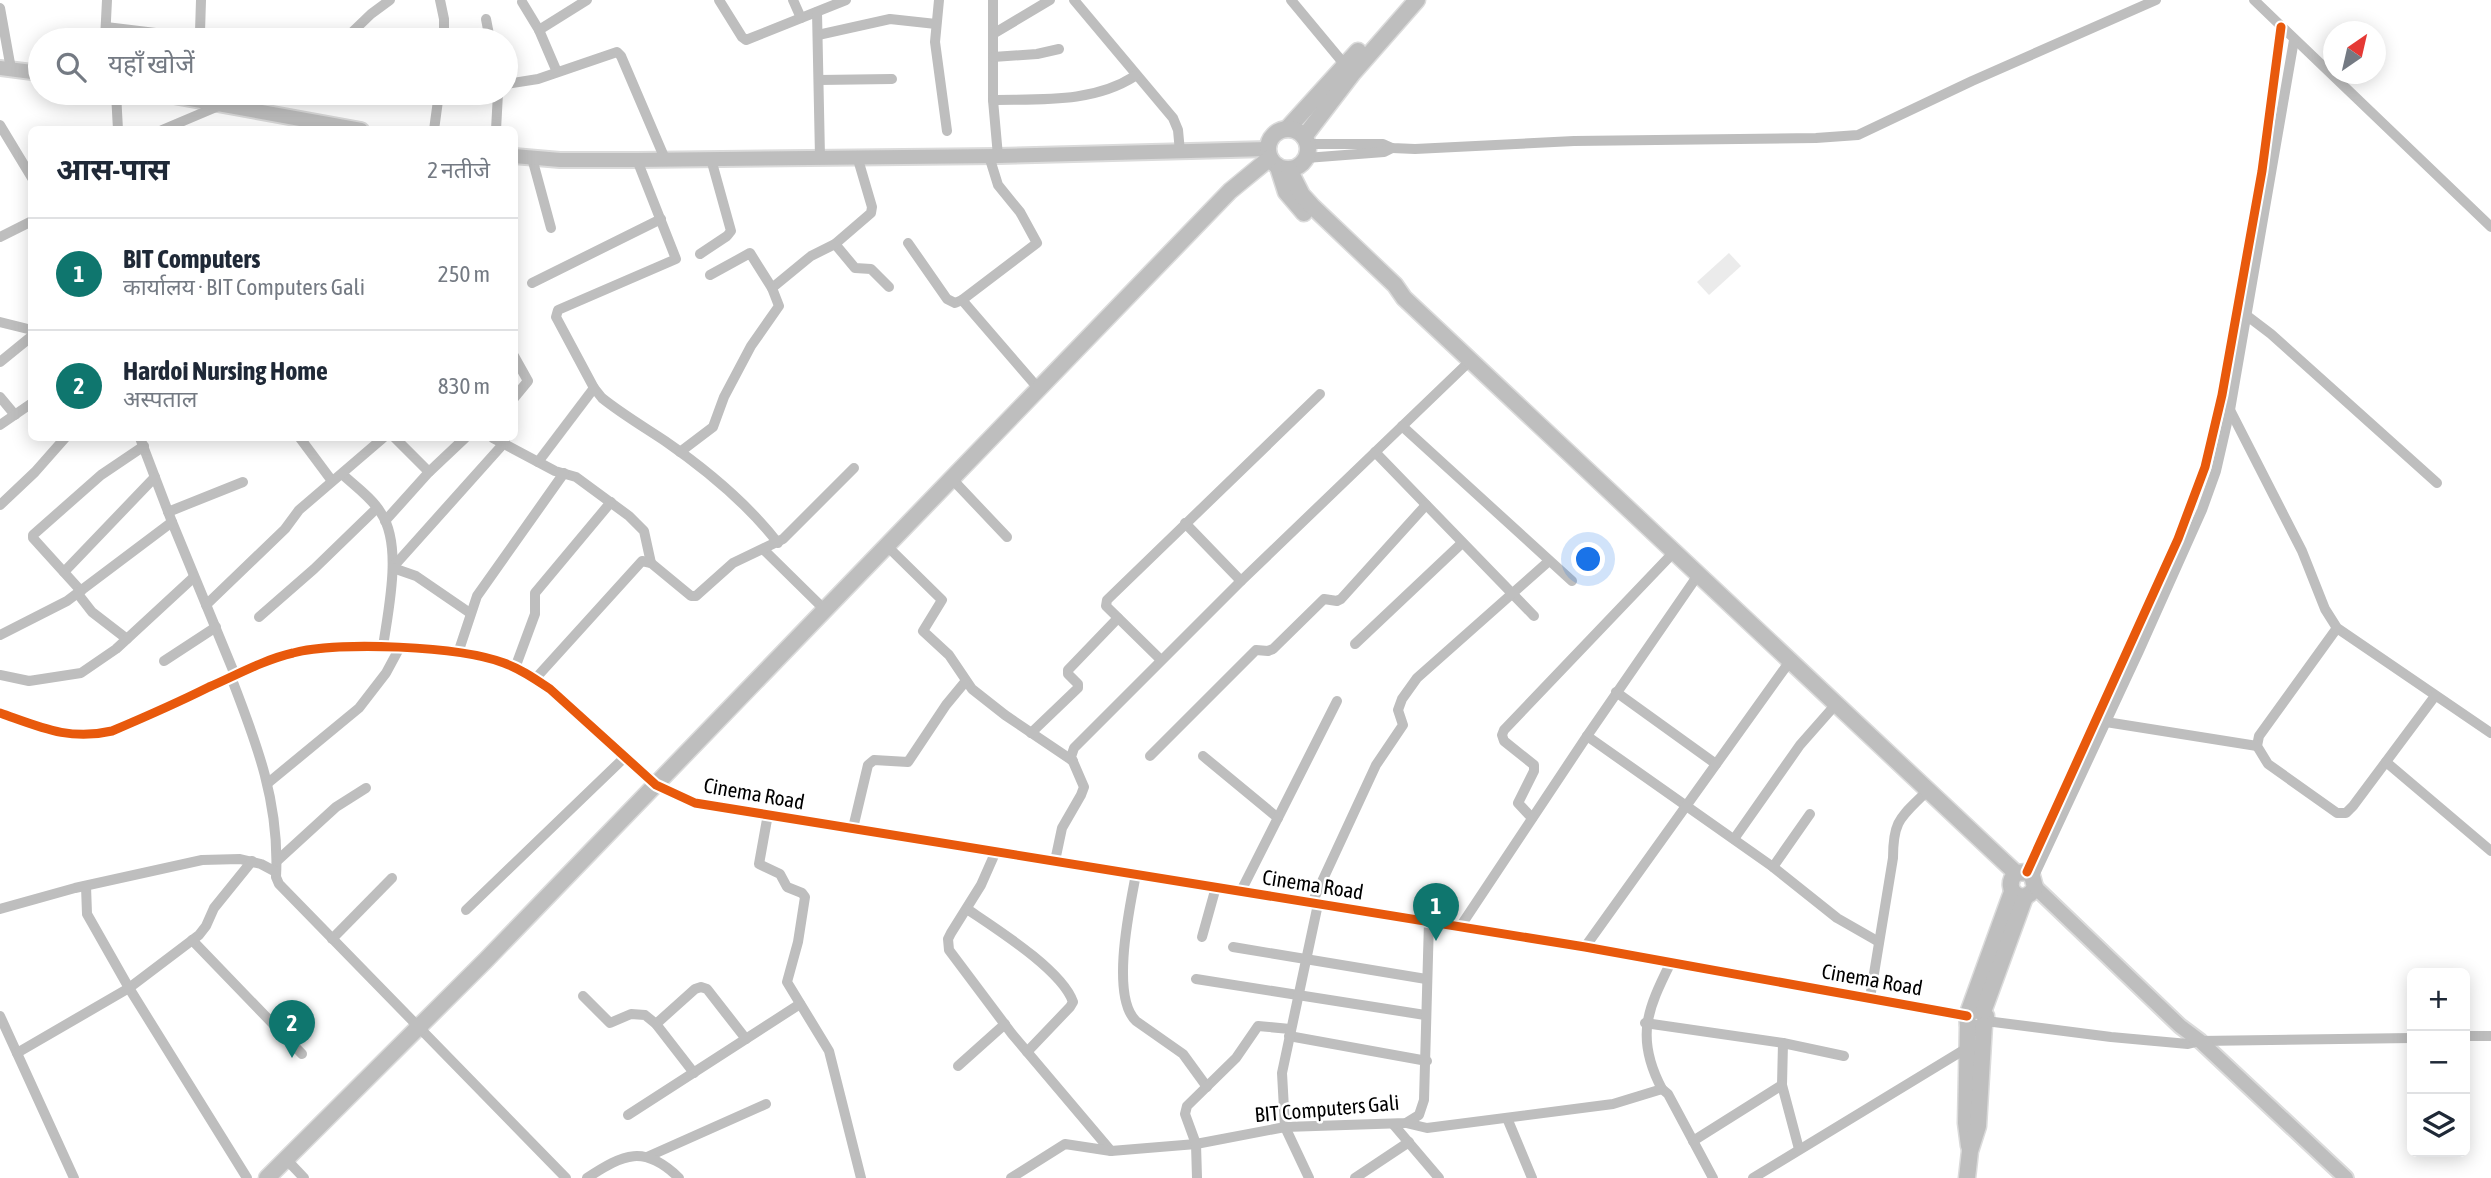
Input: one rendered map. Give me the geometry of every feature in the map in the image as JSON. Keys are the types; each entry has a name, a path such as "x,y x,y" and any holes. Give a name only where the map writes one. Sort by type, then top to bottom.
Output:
{"highway":[{"path":"1407,0 1287,129 1272,138 1276,161 1312,206 1395,285 1404,298 1837,703 2025,883 1967,1048 1966,1123 1970,1151"},
{"path":"267,1178 656,785 1230,191 1276,161 1302,164 1306,146 1353,73 1417,0"},
{"path":"1287,129 1299,132 1306,146"},
{"path":"1967,1178 1970,1151 1978,1126 1976,1018"}],"main road":[{"path":"6,69 28,72"},
{"path":"222,105 338,126"},
{"path":"518,156 637,160 1180,152 1276,161"},
{"path":"2025,883 2180,1026 2194,1043 2333,1178"},
{"path":"2194,1043 2346,1178"}],"street":[{"path":"107,0 106,27 114,28"},
{"path":"200,28 201,0"},
{"path":"356,28 390,0"},
{"path":"440,0 444,28"},
{"path":"540,30 587,0"},
{"path":"719,0 744,39 846,0"},
{"path":"793,0 801,18"},
{"path":"939,0 936,24 937,65 947,131"},
{"path":"908,243 947,299 955,303 1038,241 1020,212 998,185 993,156 993,0"},
{"path":"993,34 1050,0"},
{"path":"1074,0 1175,121 1180,152"},
{"path":"1291,0 1345,65"},
{"path":"1306,146 1383,144 1392,148 1858,135 1972,81 2156,0"},
{"path":"2254,0 2491,227"},
{"path":"522,2 540,30 557,72"},
{"path":"0,8 6,69"},
{"path":"817,12 820,157"},
{"path":"486,19 488,28"},
{"path":"818,35 890,19 936,24"},
{"path":"2025,883 2178,540 2205,467 2222,395 2262,171 2281,27"},
{"path":"2025,883 2106,722 2202,510 2216,471 2230,410 2294,40"},
{"path":"993,57 1037,54 1059,49"},
{"path":"518,83 528,82 611,52 619,53 664,159"},
{"path":"993,100 1084,96 1115,88 1135,76"},
{"path":"819,80 892,79"},
{"path":"117,105 118,126"},
{"path":"172,126 222,105"},
{"path":"435,126 437,105"},
{"path":"496,126 497,105"},
{"path":"0,125 28,171"},
{"path":"772,288 811,256 835,244 869,215 872,209 857,156"},
{"path":"532,158 551,228"},
{"path":"700,254 731,231 711,159"},
{"path":"637,160 676,254 675,260 556,312 556,317 594,388 606,402 680,452 749,508 778,543"},
{"path":"532,283 661,219"},
{"path":"0,237 28,222"},
{"path":"835,244 855,268 871,269 889,287"},
{"path":"680,452 714,425 724,397 751,346 779,306 772,288 750,253 710,275"},
{"path":"962,300 1038,388"},
{"path":"2246,315 2271,334 2437,483"},
{"path":"0,322 28,329"},
{"path":"0,362 28,339"},
{"path":"1055,861 1062,828 1083,791 1082,780 1071,754 1076,745 1241,581 1471,360"},
{"path":"518,363 528,381 518,394"},
{"path":"538,462 594,388"},
{"path":"1161,660 1106,606 1107,600 1320,394"},
{"path":"0,397 15,415"},
{"path":"0,425 28,406"},
{"path":"2230,410 2302,551 2325,608 2337,628 2491,733"},
{"path":"1402,426 1572,581"},
{"path":"0,505 62,441"},
{"path":"302,441 332,481"},
{"path":"206,605 285,529 299,510 380,441"},
{"path":"398,441 429,472"},
{"path":"385,521 429,472 462,441"},
{"path":"127,639 92,612 80,592 33,535 142,442 216,627 255,738 268,783 276,831 276,872 279,884 562,1177"},
{"path":"394,567 505,442 555,471 582,480 611,502 644,531 652,563"},
{"path":"1375,452 1534,616"},
{"path":"536,679 645,560 694,597 733,563 778,543 854,468"},
{"path":"458,653 470,613 483,585 564,473"},
{"path":"342,474 377,508 385,521 394,567 383,647"},
{"path":"64,572 155,477"},
{"path":"951,479 1007,537"},
{"path":"0,635 44,614 80,592 170,517 243,482"},
{"path":"515,668 536,609 535,593 611,502"},
{"path":"1150,756 1256,650 1273,649 1324,599 1340,599 1426,505"},
{"path":"259,617 377,508"},
{"path":"1185,523 1241,581"},
{"path":"1355,644 1462,543"},
{"path":"886,545 942,600 923,631 949,655 965,682 1005,715 1073,761"},
{"path":"764,550 824,609"},
{"path":"1532,818 1518,803 1535,766 1504,741 1504,730 1674,552"},
{"path":"1309,1178 1285,1127 1282,1073 1315,903 1376,765 1403,725 1398,710 1406,692 1429,667 1549,561"},
{"path":"394,567 421,579 470,613"},
{"path":"1460,927 1616,692 1698,575"},
{"path":"0,675 29,681 74,675 89,668 127,639 194,577"},
{"path":"1031,733 1078,688 1068,670 1118,618"},
{"path":"164,661 216,627"},
{"path":"2337,628 2259,736 2257,746 2269,764 2337,813 2346,813 2353,806 2435,696"},
{"name":"Cinema Road","path":"0,713 50,730 75,736 91,736 112,732 264,662 295,652 352,646 458,653 502,662 536,679 656,785 695,803 1429,921 1976,1018 2110,1037 2194,1043 2407,1038"},
{"path":"268,783 359,708 381,681 400,648"},
{"path":"1585,947 1790,661"},
{"path":"853,828 868,765 874,760 908,762 946,705 965,682"},
{"path":"1616,692 1716,764"},
{"path":"1241,891 1336,701"},
{"path":"1734,839 1800,745 1837,703"},
{"path":"2106,722 2257,746"},
{"path":"1587,736 1773,867 1837,918 1879,942"},
{"path":"1203,756 1278,818"},
{"path":"466,910 624,758"},
{"path":"2386,762 2491,851"},
{"path":"278,860 337,807 366,788"},
{"path":"1870,998 1893,858 1893,834 1901,818 1928,790"},
{"path":"768,814 758,864 780,874 787,887 805,897 798,942 787,980 824,1040 835,1066 861,1178"},
{"path":"1773,867 1810,814"},
{"path":"996,851 981,885 948,939 949,950 1027,1052 1111,1151"},
{"path":"0,909 202,860 240,859 252,861 276,872"},
{"path":"17,1054 129,988 192,940 204,930 214,908 252,861"},
{"path":"1136,874 1123,947 1128,1008 1134,1019 1183,1055 1207,1087"},
{"path":"332,939 393,878"},
{"path":"86,886 87,914 129,988 247,1178"},
{"path":"1202,937 1216,887"},
{"path":"967,909 1025,950 1072,998 1070,1007 1027,1052"},
{"name":"BIT Computers Gali","path":"1011,1178 1065,1144 1111,1151 1196,1144 1285,1127 1413,1121 1422,1109 1427,1061 1425,1015 1429,921"},
{"path":"192,940 302,1054"},
{"path":"1233,947 1426,979"},
{"path":"1671,962 1653,998 1645,1023 1651,1070 1668,1094 1713,1178"},
{"path":"1196,979 1425,1015"},
{"path":"656,1024 695,989 701,987 707,989 746,1039"},
{"path":"583,996 610,1023 636,1013 645,1015 656,1024 694,1073"},
{"path":"628,1115 800,1003"},
{"path":"0,1016 4,1035 17,1054 74,1178"},
{"path":"1645,1023 1783,1043 1844,1056"},
{"path":"958,1066 1005,1024"},
{"path":"1200,1175 1196,1144 1186,1110 1236,1058 1258,1026 1427,1061"},
{"path":"2470,1036 2491,1036"},
{"path":"1783,1043 1782,1085 1799,1149"},
{"path":"1753,1178 1967,1048"},
{"path":"1693,1141 1782,1085"},
{"path":"1406,1123 1427,1128 1613,1104 1662,1089"},
{"path":"647,1157 766,1104"},
{"path":"1507,1118 1532,1178"},
{"path":"1393,1124 1439,1178"},
{"path":"1355,1178 1409,1142"},
{"path":"587,1178 625,1156 647,1157 662,1163 679,1178"},
{"path":"286,1159 304,1178"}],"shaded area":[{"path":"1729,253 1741,266 1709,295 1697,282"}],"cycle path":[{"path":"2027,872 2178,539 2205,467 2222,395 2262,171 2281,27"},
{"path":"0,713 55,731 96,734 112,731 250,668 293,653 313,649 368,646 459,653 504,663 533,678 550,689 656,785 695,803 1585,947 1967,1016"}],"place":[{"name":"BIT Computers","path":"1436,941"},
{"name":"Hardoi Nursing Home","path":"292,1058"}]}
